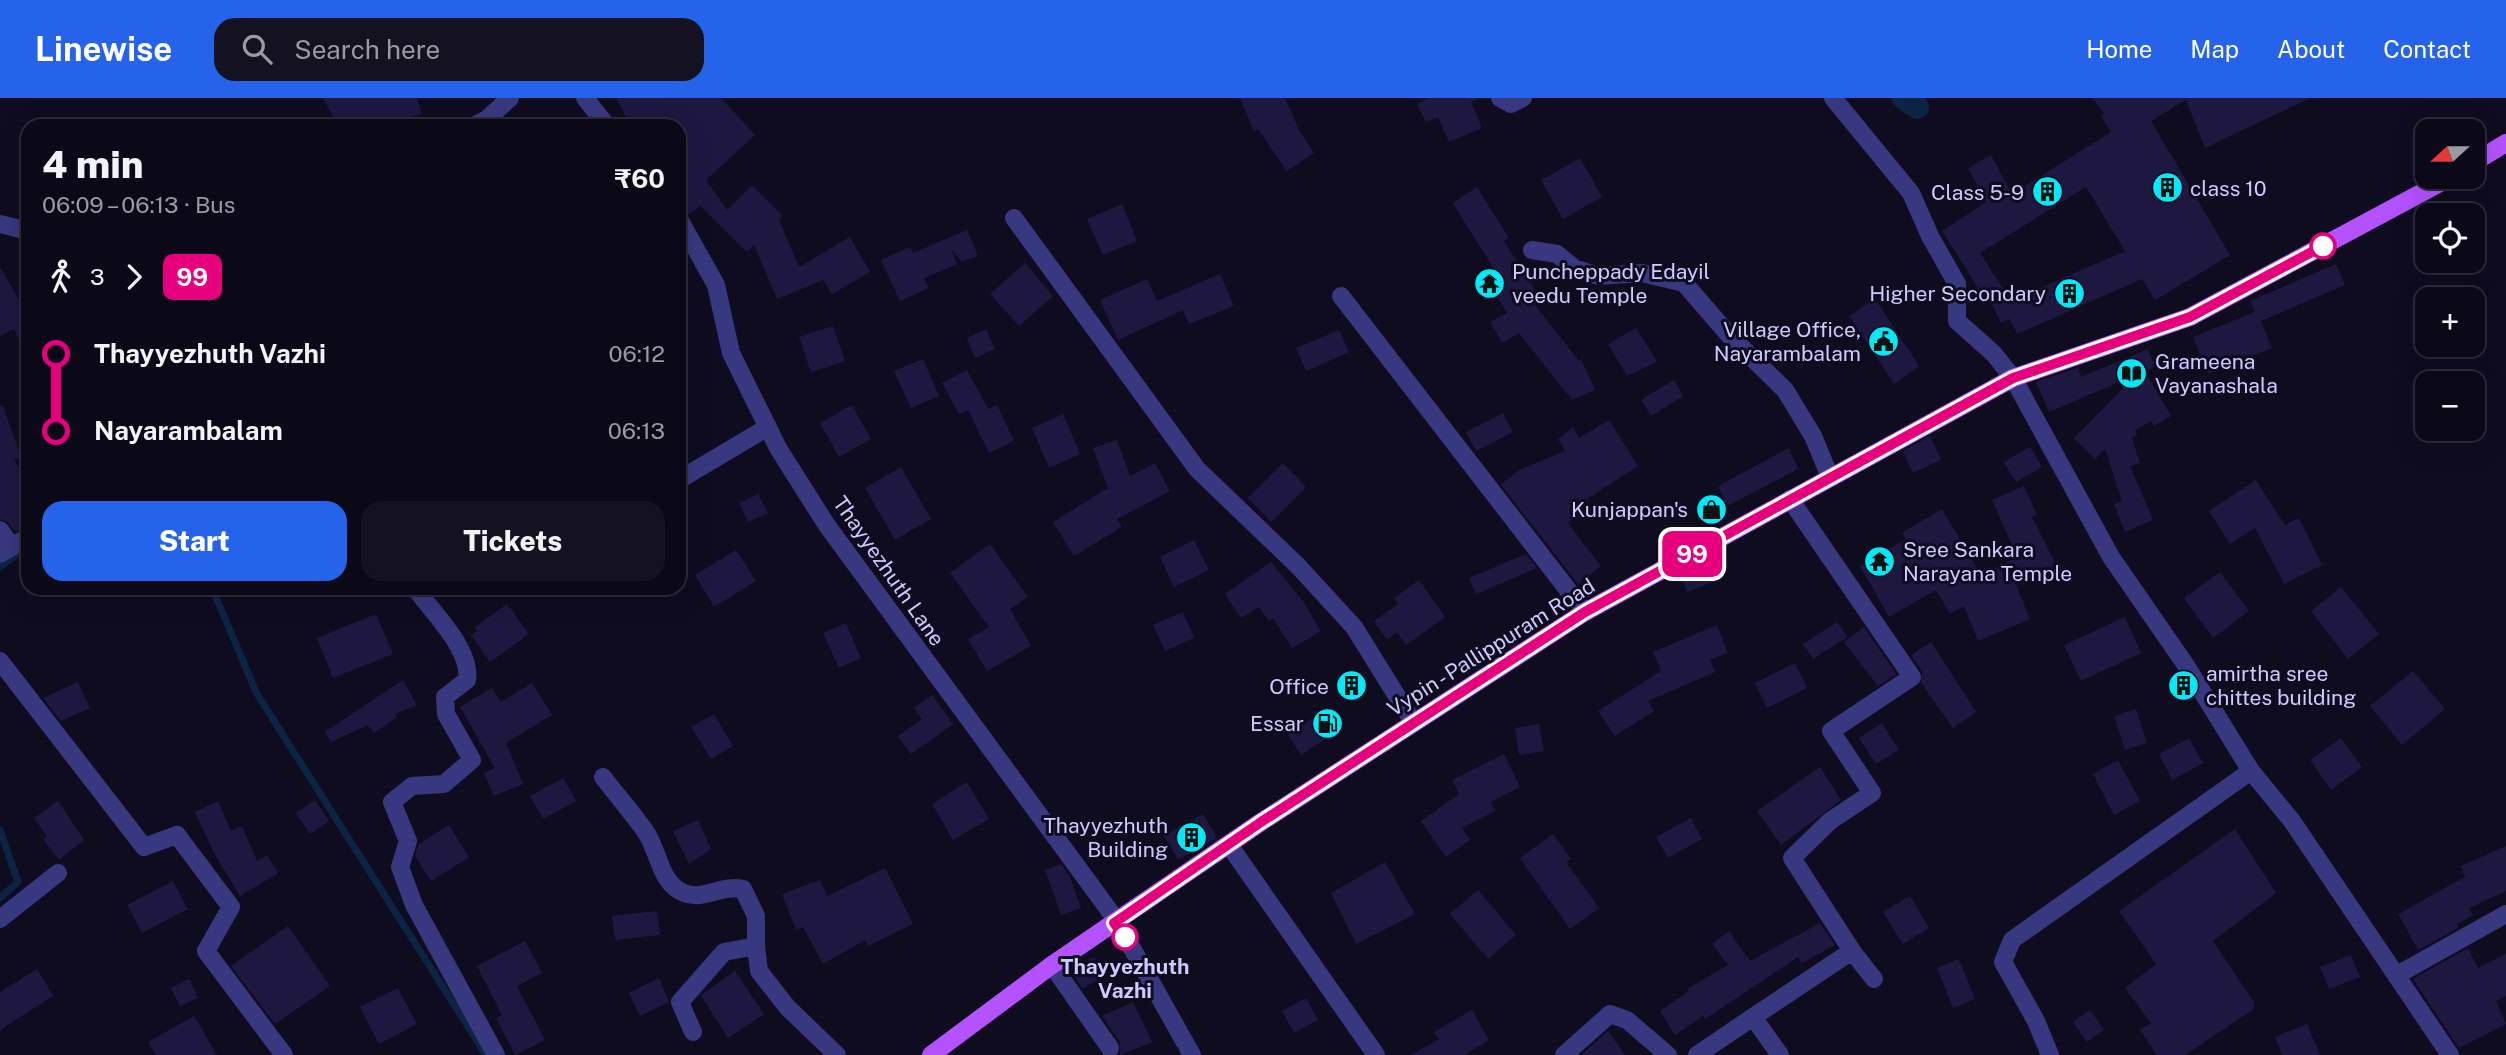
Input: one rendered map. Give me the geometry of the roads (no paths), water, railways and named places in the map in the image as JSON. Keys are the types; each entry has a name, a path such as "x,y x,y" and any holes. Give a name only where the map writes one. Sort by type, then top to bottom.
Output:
{"main road":[{"path":"2485,156 2506,143"},
{"name":"Vypin - Pallippuram Road","path":"931,1055 1115,922 1413,722 1585,612 2013,378 2190,317 2429,189"}],"street":[{"path":"487,119 510,98"},
{"path":"585,98 602,119"},
{"path":"1500,98 1511,104 1523,98"},
{"path":"1833,98 1911,193 1930,236 1957,284 1957,321 1994,354 2013,378 2111,557 2185,664 2251,771 2292,821 2450,1055"},
{"path":"1014,218 1197,469 1298,566 1354,627 1413,722"},
{"path":"0,223 21,229"},
{"name":"Thayyezhuth Lane","path":"686,231 716,285 731,353 768,427 827,524 1115,922 1192,1055"},
{"path":"1532,250 1557,254 1574,268 1598,276 1642,273 1685,283 1729,335 1785,390 1813,436 1830,477"},
{"path":"1341,296 1585,612"},
{"path":"686,476 768,427"},
{"path":"1790,499 1912,677 1831,730 1872,793 1830,821 1791,858 1852,951 1874,979"},
{"path":"0,530 6,550"},
{"path":"420,595 460,648 470,666 467,680 445,697 446,714 472,760 444,784 412,786 392,802 408,841 400,867 414,905 496,1055"},
{"path":"0,661 144,848 177,835 231,907 206,951 284,1055"},
{"path":"2050,1055 2036,1021 2003,962 2012,940 2251,771"},
{"path":"603,777 648,835 670,884 683,893 697,896 732,887 743,889 756,916 759,971 787,1007 837,1055"},
{"path":"1229,845 1376,1055"},
{"path":"0,919 58,873"},
{"path":"2397,975 2506,914"},
{"path":"693,1032 680,1002 724,952 756,946"},
{"path":"1697,1055 1852,951"},
{"path":"1052,965 1110,1048"},
{"path":"1564,1055 1610,1014 1627,1020 1668,1055"},
{"path":"1753,1017 1780,1055"}],"waterway":[{"path":"1904,98 1917,107"},
{"path":"0,567 21,552"},
{"path":"215,595 257,694 486,1055"},
{"path":"0,830 18,882 0,898"}],"place":[{"name":"class 10","path":"2167,188"},
{"name":"Class 5-9","path":"2047,192"},
{"name":"Puncheppady Edayil veedu Temple","path":"1489,283"},
{"name":"Higher Secondary","path":"2069,293"},
{"name":"Village Office, Nayarambalam","path":"1884,341"},
{"name":"Grameena Vayanashala","path":"2132,373"},
{"name":"Kunjappan's","path":"1711,509"},
{"name":"Sree Sankara Narayana Temple","path":"1880,561"},
{"name":"amirtha sree chittes building","path":"2183,685"},
{"name":"Office","path":"1352,686"},
{"name":"Essar","path":"1327,723"},
{"name":"Thayyezhuth Building","path":"1191,837"},
{"name":"Thayyezhuth Vazhi","path":"1125,937"}]}
